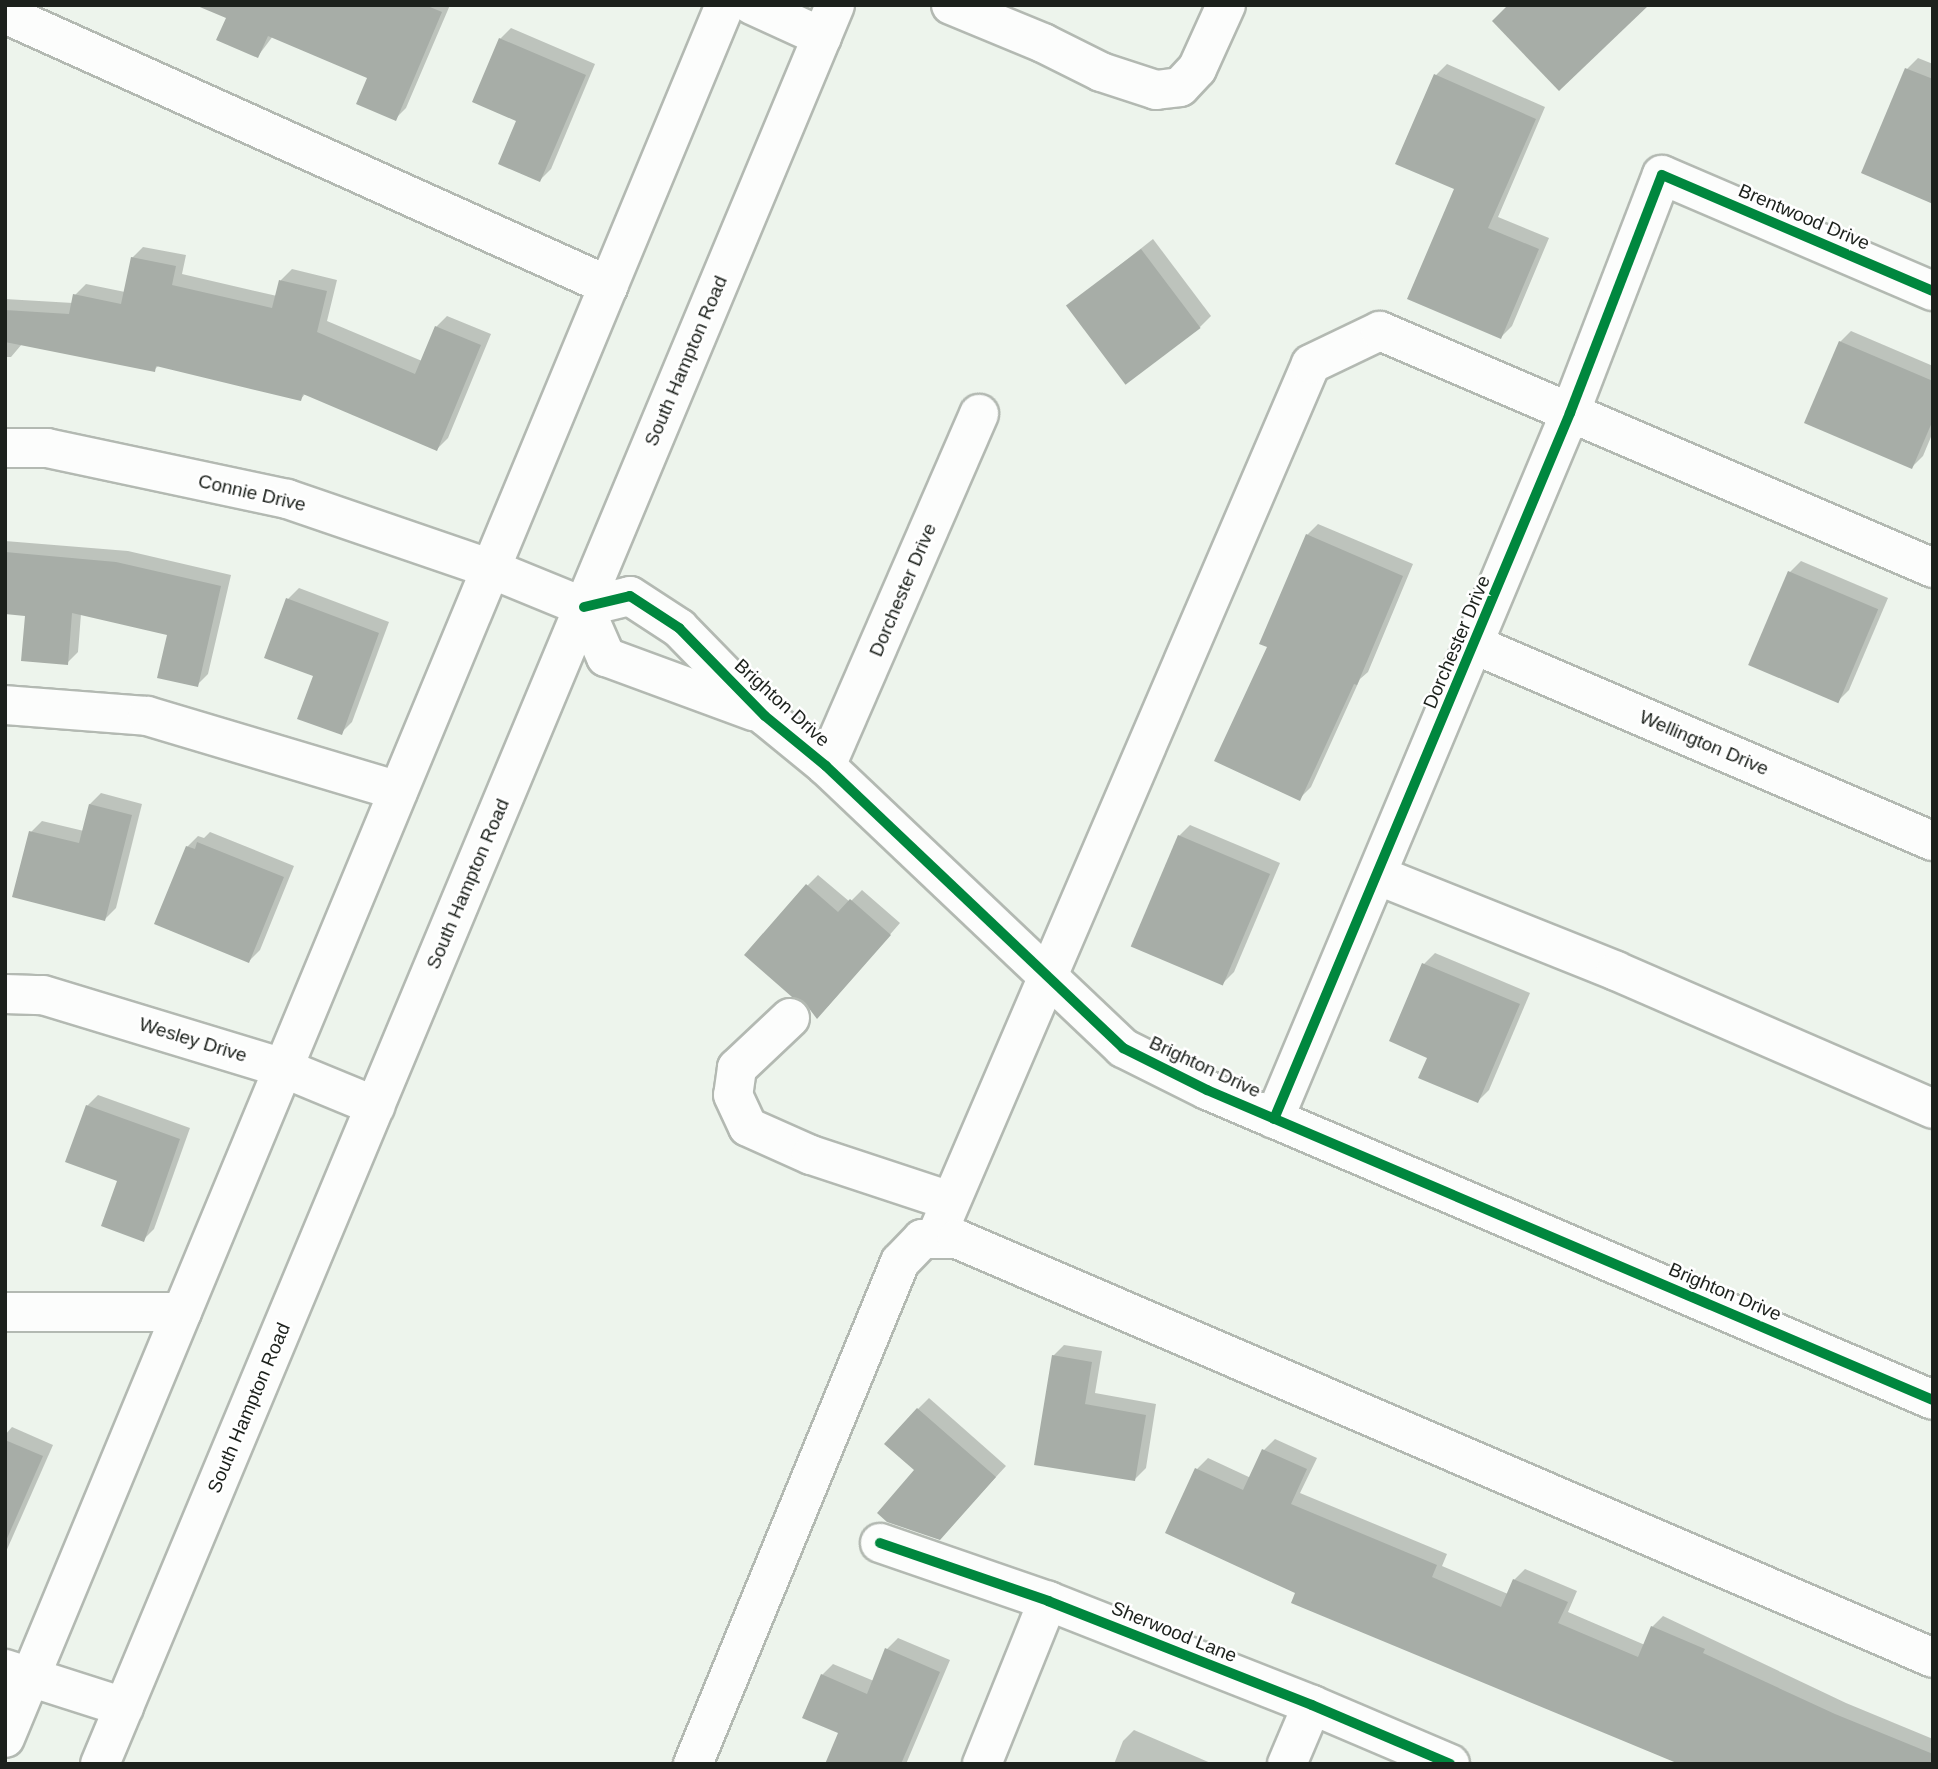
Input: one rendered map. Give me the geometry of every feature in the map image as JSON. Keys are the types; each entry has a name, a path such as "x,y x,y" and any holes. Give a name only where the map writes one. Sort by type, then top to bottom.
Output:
{"street":[{"path":"5,1738 18,1673 182,1312 725,5"},
{"path":"752,5 829,21"},
{"path":"951,5 1043,43 1101,72 1156,90 1180,87 1197,69 1226,5"},
{"path":"5,14 609,286"},
{"name":"South Hampton Road","path":"100,1764 829,21"},
{"name":"Brentwood Drive","path":"1662,174 1933,291"},
{"name":"Dorchester Drive","path":"1274,1119 1475,645 1570,413 1662,174"},
{"path":"935,1239 1311,364 1380,331 1933,568"},
{"name":"Dorchester Drive","path":"826,766 979,414"},
{"name":"Connie Drive","path":"5,448 47,448 287,499 491,569 583,607"},
{"name":"Brighton Drive","path":"765,716 606,657 583,607 630,596 679,628 765,716 826,766 1123,1048 1207,1090 1933,1400"},
{"name":"Wellington Drive","path":"1475,645 1933,841"},
{"path":"5,705 147,716 398,791"},
{"path":"1378,876 1616,971 1933,1109"},
{"name":"Wesley Drive","path":"5,994 43,995 283,1068 375,1106"},
{"path":"790,1018 737,1068 733,1096 748,1126 811,1156 950,1201"},
{"path":"694,1764 900,1262 922,1239 957,1239 1933,1658"},
{"path":"5,1311 182,1312"},
{"name":"Sherwood Lane","path":"880,1543 1048,1601 1312,1705 1450,1764"},
{"path":"982,1764 1048,1601"},
{"path":"18,1673 124,1707"},
{"path":"1287,1764 1312,1705"}],"building":[{"path":"195,5 425,5 442,12 396,121 356,104 367,78 268,36 258,58 216,40 226,18"},
{"path":"1508,5 1649,5 1559,91 1492,21"},
{"path":"499,38 586,75 540,182 498,164 516,121 472,102"},
{"path":"1905,68 1933,79 1933,204 1861,173"},
{"path":"1434,74 1536,119 1488,228 1539,249 1501,339 1407,299 1454,189 1395,164"},
{"path":"1141,249 1201,328 1126,385 1066,306"},
{"path":"131,257 176,266 172,285 272,308 279,280 327,291 317,332 415,374 435,326 481,345 437,451 303,394 301,401 156,366 155,372 5,342 5,310 69,314 73,294 121,304"},
{"path":"1839,341 1933,381 1933,420 1912,469 1804,423"},
{"path":"1306,534 1403,576 1357,685 1354,684 1300,801 1214,761 1267,647 1259,644"},
{"path":"5,552 116,562 221,586 198,687 157,678 167,635 72,613 68,665 21,661 25,616 5,614"},
{"path":"1788,571 1878,609 1838,703 1748,665"},
{"path":"286,598 379,633 342,735 297,719 313,676 264,658"},
{"path":"89,804 132,815 105,921 12,897 29,831 79,843"},
{"path":"1178,835 1270,874 1223,985 1131,946"},
{"path":"197,842 284,877 249,963 154,924 186,846 195,849"},
{"path":"806,884 838,912 850,899 891,935 817,1019 805,1003 792,997 744,955"},
{"path":"1422,963 1520,1004 1478,1103 1418,1078 1427,1058 1389,1041"},
{"path":"86,1105 180,1139 144,1242 101,1226 117,1181 65,1162"},
{"path":"1052,1355 1092,1362 1085,1404 1146,1415 1135,1481 1034,1465"},
{"path":"917,1408 996,1477 940,1540 887,1522 877,1513 914,1470 884,1444"},
{"path":"5,1440 43,1456 5,1543"},
{"path":"1262,1449 1307,1469 1291,1504 1437,1565 1432,1577 1501,1607 1513,1579 1568,1602 1558,1623 1638,1657 1651,1626 1705,1649 1703,1653 1835,1714 1933,1754 1933,1764 1679,1764 1291,1603 1295,1593 1165,1533 1195,1468 1243,1490"},
{"path":"885,1648 940,1672 901,1764 825,1764 838,1733 802,1718 821,1674 867,1694"}],"cycle path":[{"path":"1274,1119 1570,413 1662,175 1933,291"},
{"path":"584,607 630,596 679,628 765,716 826,766 1123,1048 1207,1090 1933,1400"},
{"path":"880,1543 1048,1601 1312,1705 1450,1764"}]}
